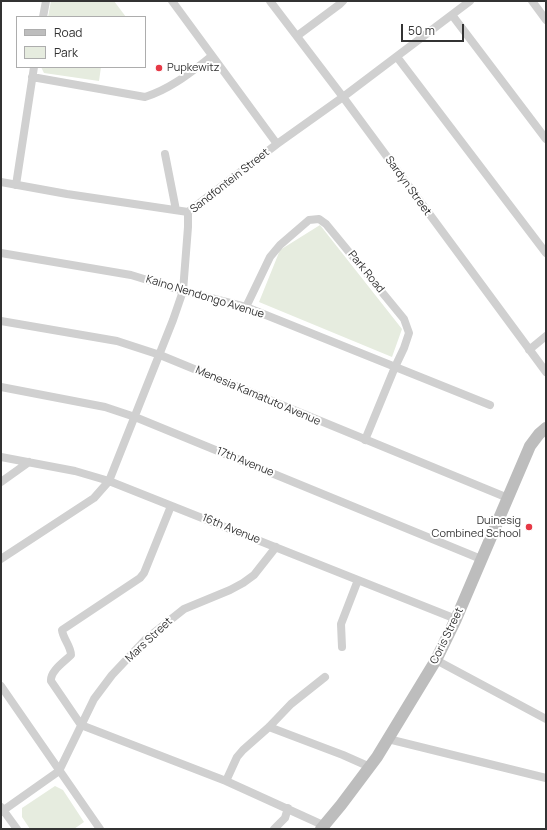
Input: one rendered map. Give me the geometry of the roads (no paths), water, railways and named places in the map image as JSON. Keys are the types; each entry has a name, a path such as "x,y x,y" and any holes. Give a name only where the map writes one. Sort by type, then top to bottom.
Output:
{"street":[{"path":"43,16 46,1"},
{"path":"172,1 277,144"},
{"name":"Sardyn Street","path":"270,1 343,97 546,372"},
{"path":"296,36 343,1"},
{"name":"Sandfontein Street","path":"1,560 94,498 109,481 160,355 183,291 188,212 470,1"},
{"path":"532,1 546,20"},
{"path":"452,15 546,139"},
{"path":"32,76 145,97 171,86 212,56"},
{"path":"397,57 546,253"},
{"path":"16,185 34,68"},
{"path":"165,154 176,210"},
{"path":"1,182 67,194 188,212"},
{"name":"Park Road","path":"246,307 270,257 280,245 309,220 319,219 326,224 404,319 409,334 365,440"},
{"name":"Kaino Nendongo Avenue","path":"1,253 124,274 246,307 490,405"},
{"name":"Menesia Kamatuto Avenue","path":"1,321 117,341 160,355 508,498"},
{"path":"529,350 546,336"},
{"name":"17th Avenue","path":"1,387 105,407 135,417 482,560"},
{"name":"Coris Street","path":"323,828 370,767 436,660 482,560 530,446 539,434 546,428"},
{"name":"16th Avenue","path":"1,457 75,471 109,481 456,619"},
{"path":"1,482 29,462"},
{"path":"171,506 144,573 140,578 62,630 62,635 71,651 71,655 53,672 51,681 81,725 226,781 288,808 323,828"},
{"name":"Mars Street","path":"59,771 94,699 112,675 146,640 184,608 230,590 254,575 276,547"},
{"path":"342,647 342,624 358,580"},
{"path":"436,660 546,719"},
{"path":"226,781 240,753 269,727 291,704 325,677"},
{"path":"1,686 100,829"},
{"path":"269,727 343,755 370,767"},
{"path":"388,739 546,778"},
{"path":"16,829 2,809 59,771"},
{"path":"274,829 285,818 288,808"}],"place":[{"name":"Pupkewitz","path":"159,68"},
{"name":"Duinesig Combined School","path":"529,527"}]}
